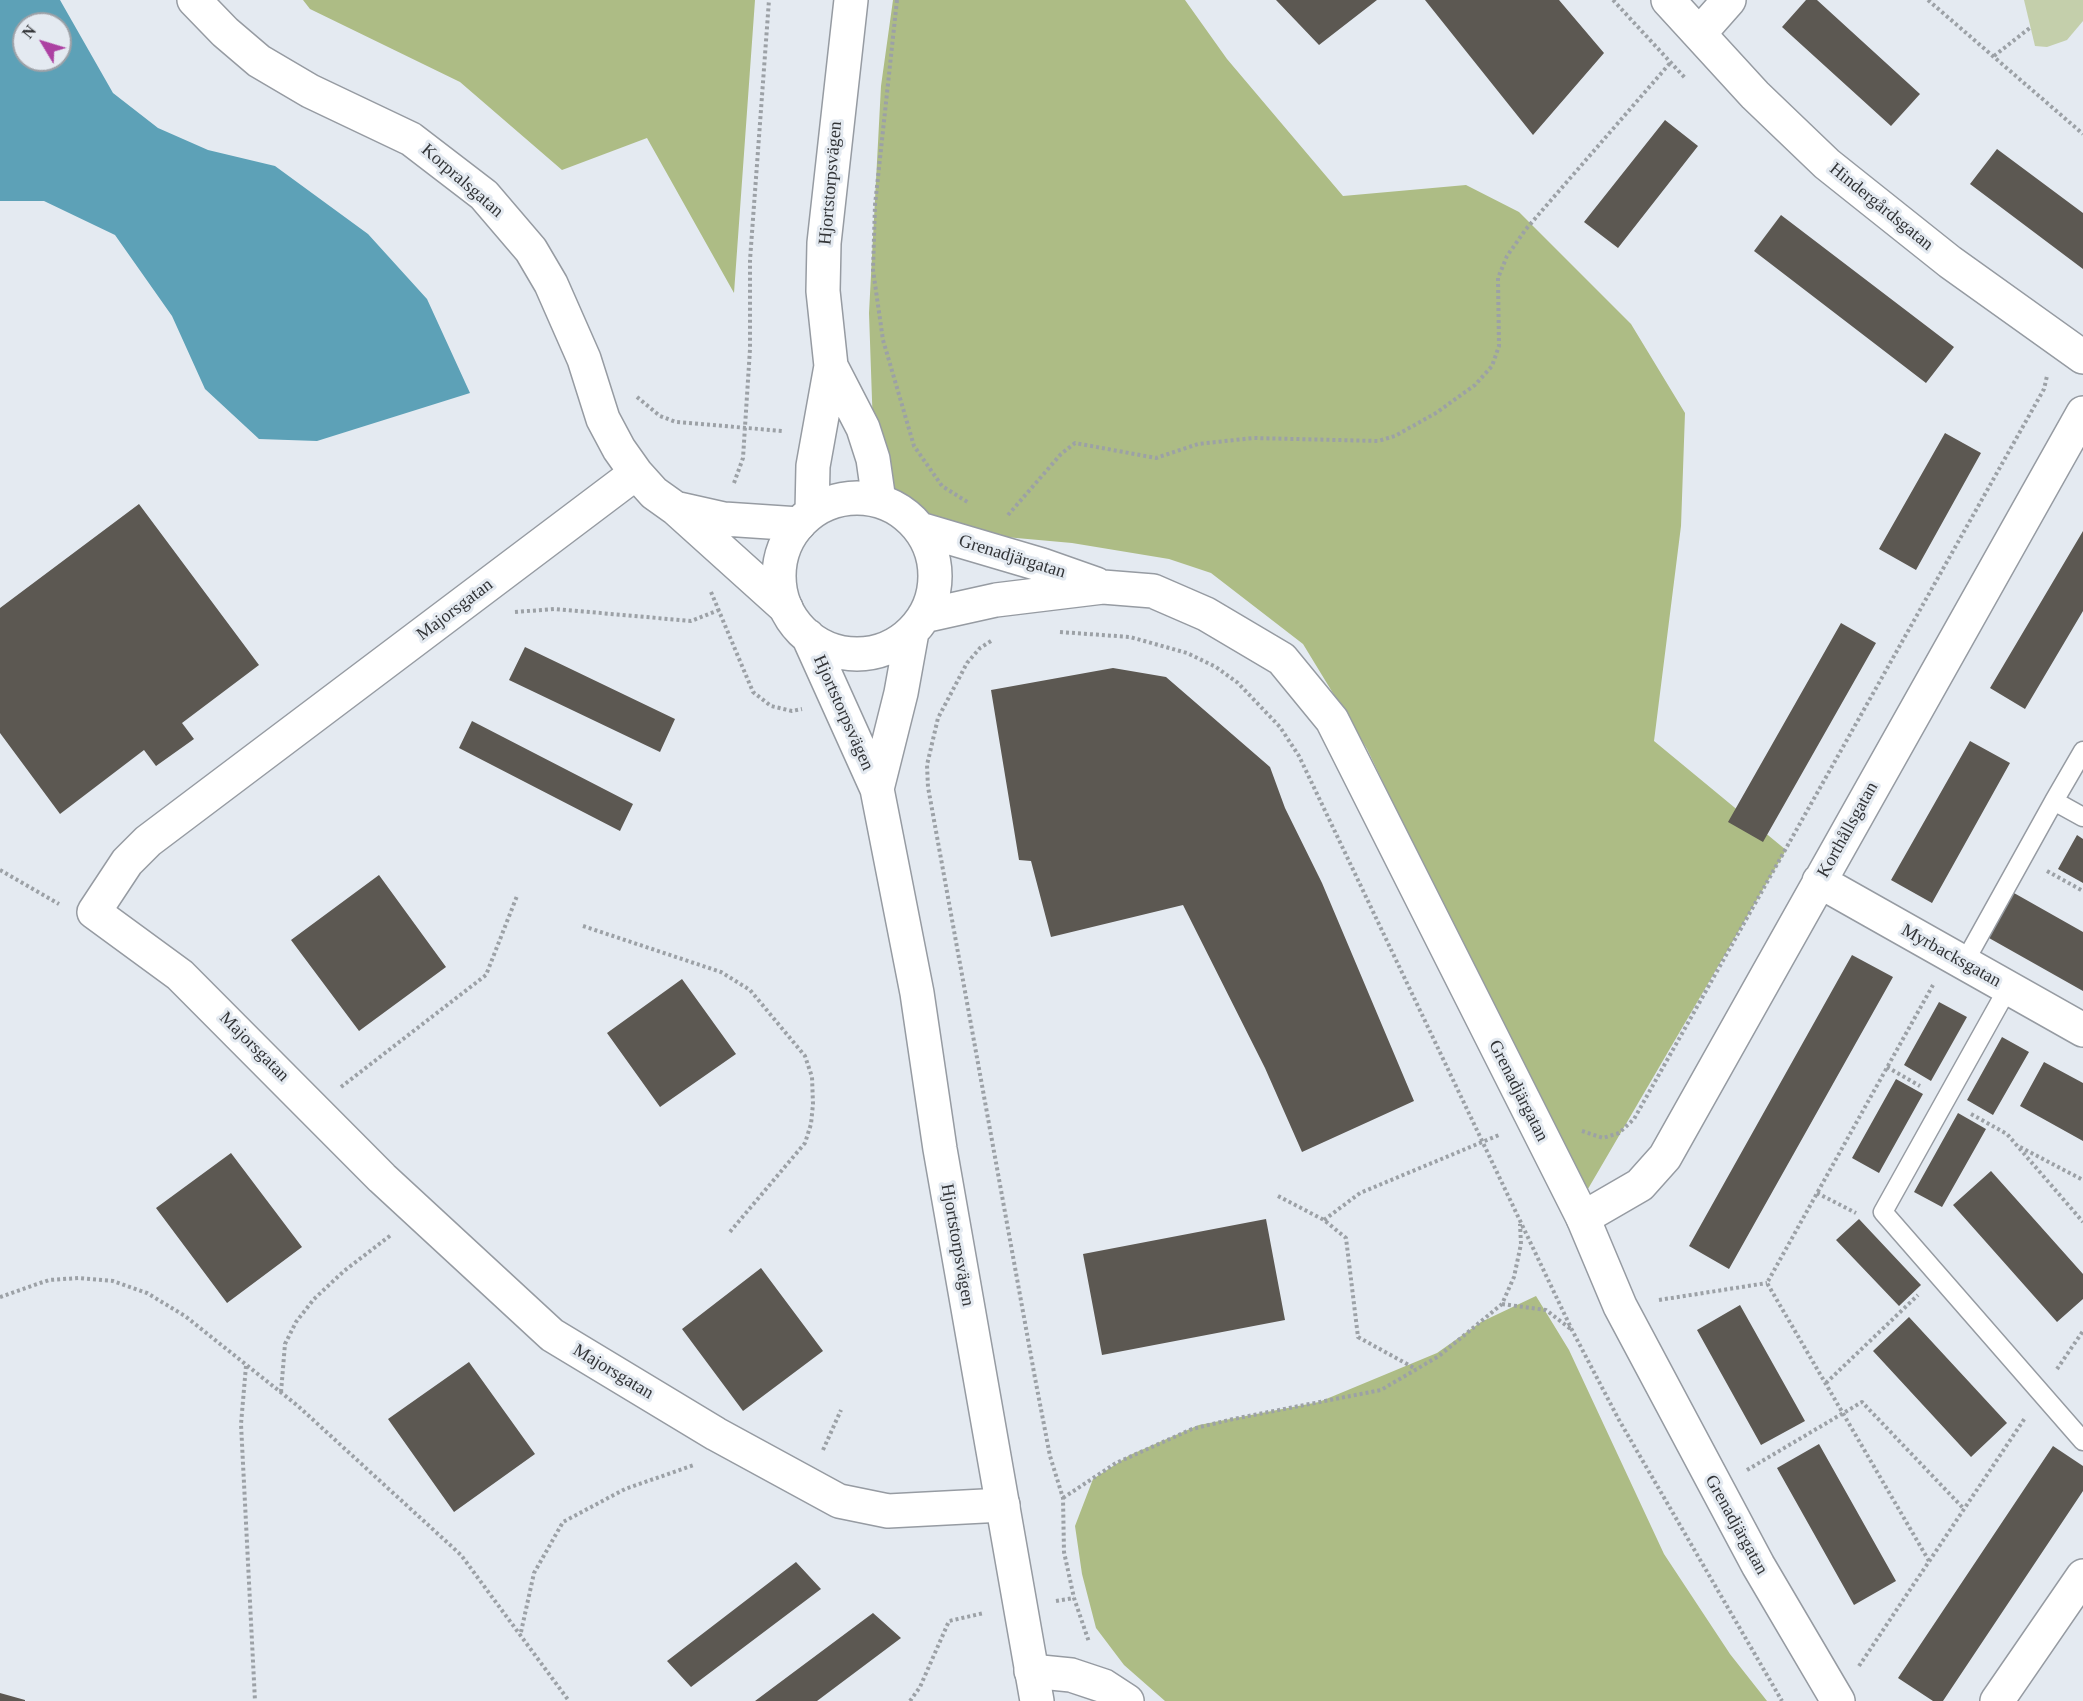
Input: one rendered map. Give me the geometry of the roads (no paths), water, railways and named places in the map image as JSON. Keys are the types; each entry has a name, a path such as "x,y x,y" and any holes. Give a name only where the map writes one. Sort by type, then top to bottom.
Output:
{"street":[{"name":"Korpralsgatan","path":"194,0 225,32 259,61 310,91 411,139 484,195 531,250 551,284 584,359 603,419 619,449 636,473 654,493 675,508 786,608"},
{"name":"Hjortstorpsvägen","path":"806,518 831,366 823,291 824,243 851,0"},
{"name":"Hindergårdsgatan","path":"1668,0 1755,95 1827,164 1950,262 2083,357"},
{"path":"1700,34 1729,0"},
{"name":"Hjortstorpsvägen","path":"831,366 863,428 873,459 879,501"},
{"name":"Korthållsgatan","path":"1583,1218 1640,1185 1665,1156 2083,413"},
{"name":"Majorsgatan","path":"636,473 148,841 127,862 94,912 180,975 314,1107 382,1178 552,1335 742,1448 840,1501 888,1511 1003,1505"},
{"name":"Hjortstorpsvägen","path":"877,789 918,624 932,597 936,577 934,560 920,529 895,507 879,501 845,499 806,518 788,539 779,573 786,608 808,636 877,789 917,993 940,1149 1034,1686"},
{"name":"Korpralsgatan","path":"675,508 724,519 806,518"},
{"name":"Grenadjärgatan","path":"920,529 1042,565 1103,587"},
{"name":"Grenadjärgatan","path":"918,624 996,600 1103,587 1153,591 1206,614 1282,659 1332,720 1583,1218 1620,1306 1716,1488 1838,1700"},
{"name":"Hjortstorpsvägen","path":"808,636 839,652 857,654 877,651 896,644 918,624"},
{"name":"Myrbacksgatan","path":"1819,881 2083,1030"},
{"path":"1998,1701 2083,1576"},
{"path":"1034,1686 1071,1674 1115,1694"}],"lane":[{"path":"1957,959 2023,857 2083,751"},
{"path":"2054,801 2083,817"},
{"path":"2008,988 1883,1212 2083,1441"}],"water":[{"path":"0,0 60,0 67,12 12,12 12,72 72,72 72,21 113,93 158,128 208,150 275,166 368,234 427,299 470,393 317,441 259,439 205,389 172,316 115,235 44,201 0,201"}]}
